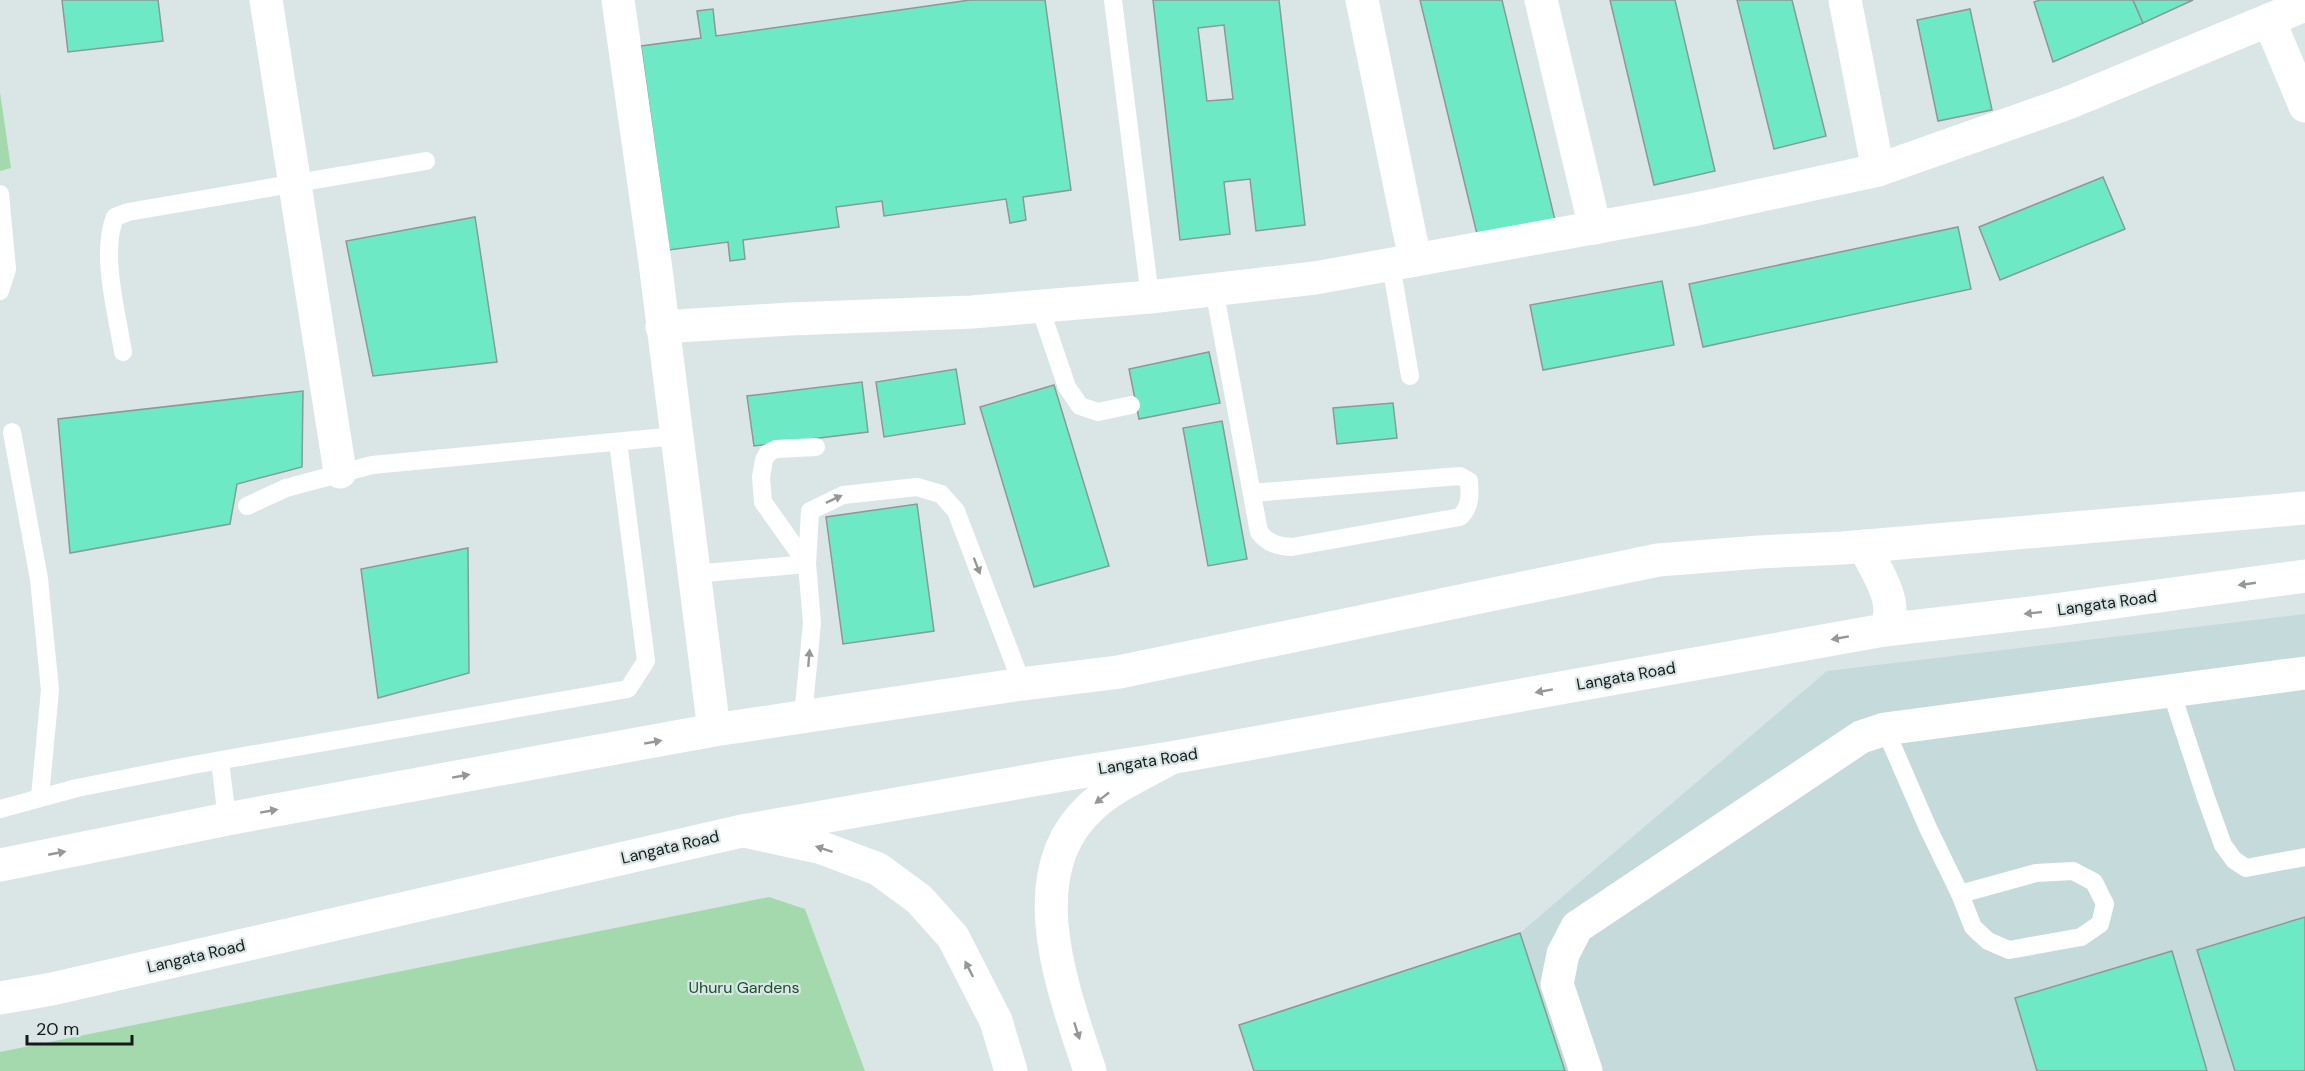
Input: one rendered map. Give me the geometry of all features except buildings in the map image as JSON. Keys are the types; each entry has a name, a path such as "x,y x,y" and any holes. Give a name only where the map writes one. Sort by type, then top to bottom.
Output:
{"street":[{"path":"266,0 293,185 340,472"},
{"path":"618,0 654,250 714,730"},
{"path":"1362,0 1403,263"},
{"path":"1541,0 1595,228"},
{"path":"1845,0 1878,170"},
{"path":"662,327 790,319 972,312 1150,297 1315,278 1783,192 1878,170 2068,103 2305,5"},
{"path":"2269,20 2305,106"},
{"path":"0,865 227,819 714,730 1022,684 1119,672 1658,560 1864,546 2305,508"},
{"path":"1864,546 1882,581 1888,601 1890,623 1884,630"},
{"name":"Langata Road","path":"0,998 52,989 742,831 1170,758 1884,630 2048,611 2305,576"},
{"path":"1586,1071 1557,984 1563,954 1577,927 1862,737 1886,729 2305,673"},
{"path":"1090,1071 1064,990 1053,928 1050,892 1056,863 1065,839 1088,808 1106,793 1170,758"},
{"path":"742,831 822,848 878,869 920,899 953,937 996,1021 1011,1071"}],"lane":[{"path":"1113,0 1150,297"},
{"path":"123,352 108,252 109,231 115,217 128,212 426,161"},
{"path":"0,195 7,269 0,291"},
{"path":"1403,263 1410,376"},
{"path":"1214,289 1259,532 1265,540 1276,546 1292,547 1460,517 1467,510 1470,500 1469,481 1460,476 1252,493"},
{"path":"1039,305 1067,387 1080,406 1098,412 1131,405"},
{"path":"12,432 39,579 50,690 40,797"},
{"path":"247,506 286,488 372,465 676,436"},
{"path":"0,809 77,788 628,688 646,661 618,442"},
{"path":"807,564 763,502 761,477 764,460 768,453 776,449 816,447"},
{"path":"803,717 812,623 807,564 810,511 843,495 916,487 941,494 956,512 1022,684"},
{"path":"694,574 807,564"},
{"path":"2171,691 2223,845 2234,860 2246,868 2305,857"},
{"path":"1886,729 1973,927 1988,941 2009,950 2081,937 2100,924 2105,904 2094,882 2073,871 2036,873 1960,894"},
{"path":"220,761 227,819"}],"shaded area":[{"path":"2305,614 2305,1071 1565,1071 1520,933 1827,671"}],"green space":[{"path":"0,92 11,168 0,171"},
{"name":"Uhuru Gardens","path":"769,897 805,909 865,1071 0,1071 0,1052"}]}
